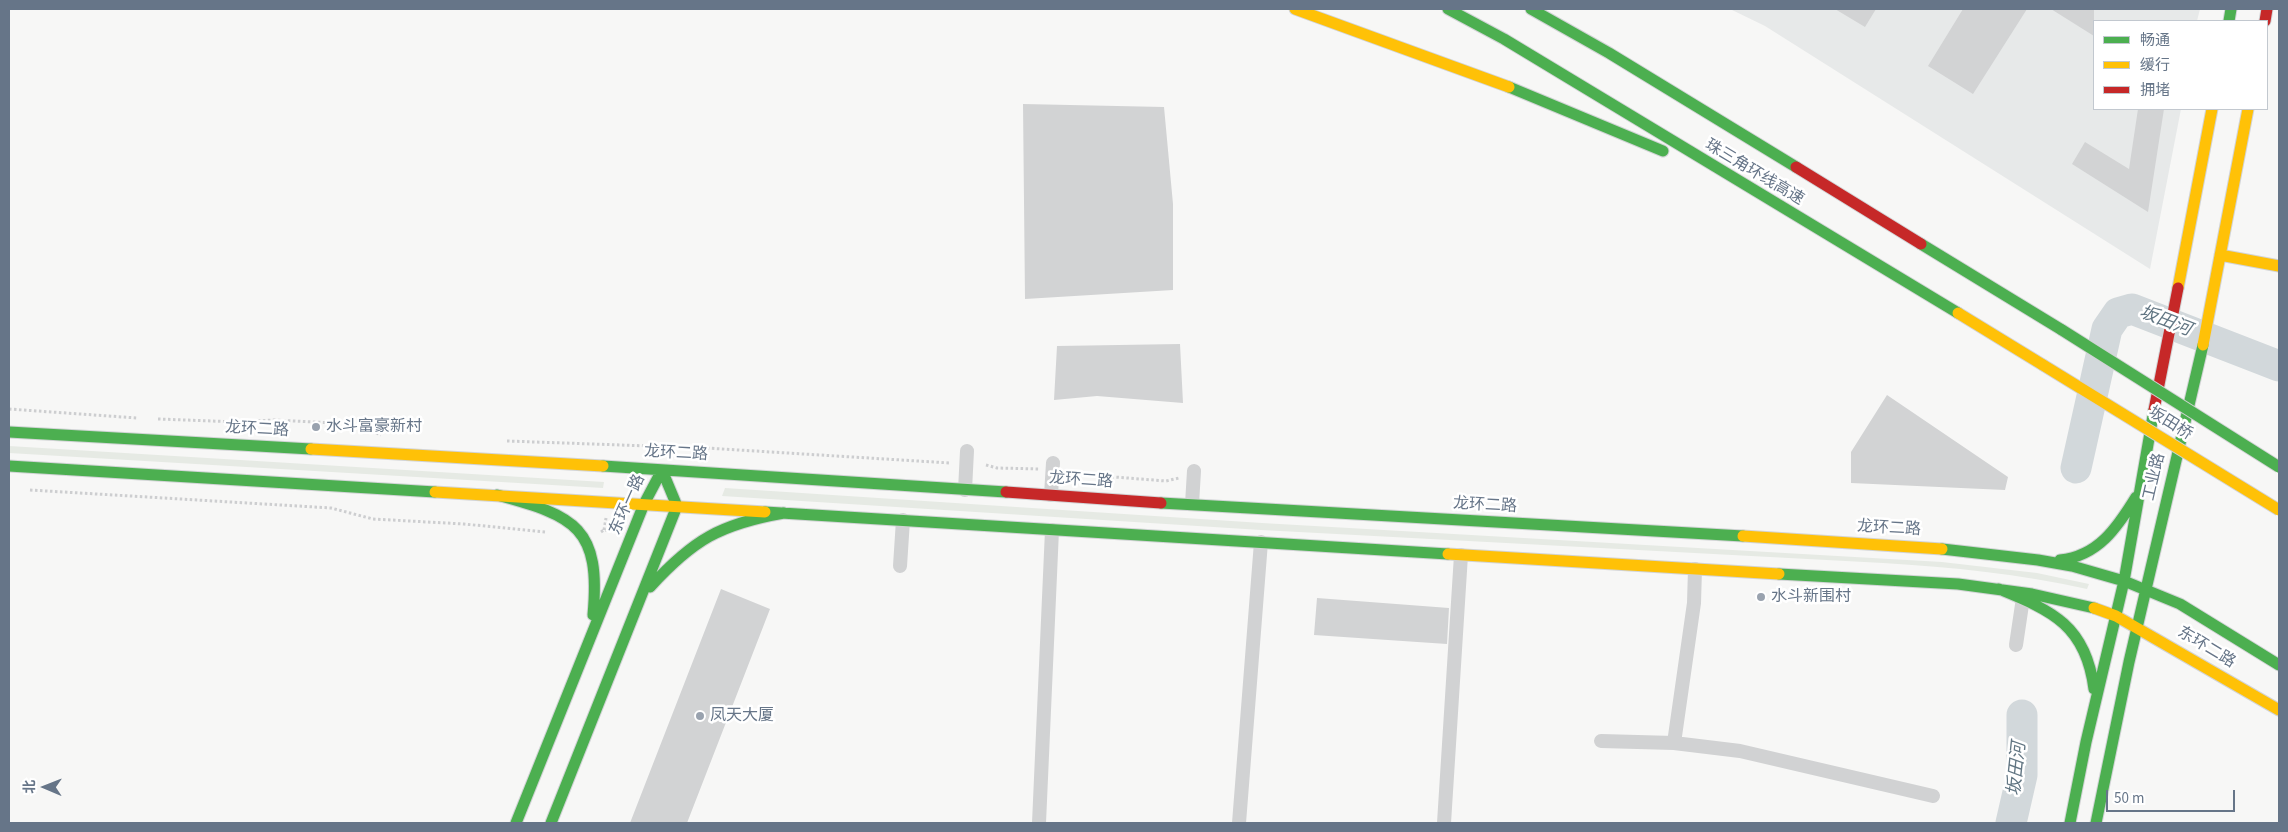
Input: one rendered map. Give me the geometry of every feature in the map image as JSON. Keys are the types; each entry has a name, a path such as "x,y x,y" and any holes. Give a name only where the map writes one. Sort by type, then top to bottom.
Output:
{"main road":[{"path":"1295,9 1521,92 1742,184"},
{"name":"珠三角环线高速","path":"1448,9 1504,40 2043,366"},
{"name":"珠三角环线高速","path":"1531,9 1609,53 2062,330"},
{"path":"1544,9 1609,53"},
{"name":"工业路","path":"2070,823 2124,581 2138,493 2212,110"},
{"name":"工业路","path":"2096,823 2146,590 2201,354 2248,110"},
{"path":"2220,255 2279,266"},
{"name":"坂田桥","path":"2062,330 2279,467"},
{"name":"坂田桥","path":"2043,366 2279,510"},
{"name":"龙环二路","path":"9,432 662,470 1278,511 1904,546 2038,560 2081,568 2146,590"},
{"path":"9,466 784,512 1461,556 1958,584 2084,605 2116,616"},
{"name":"东环一路","path":"516,823 644,504 662,470"},
{"name":"东环一路","path":"662,470 677,506"},
{"path":"2038,560 2074,560 2102,544 2121,523 2138,493"},
{"path":"497,495 554,513 580,529 588,541 595,568 594,608 588,643"},
{"path":"551,823 677,506"},
{"path":"636,607 665,570 687,548 702,538 745,519 784,512"},
{"path":"1999,590 2023,598 2062,622 2084,644 2091,661 2094,679 2094,711"},
{"name":"东环二路","path":"2146,590 2180,604 2279,665"},
{"name":"东环二路","path":"2116,616 2279,710"}],"street":[{"path":"965,490 968,451"},
{"path":"1052,495 1054,467"},
{"path":"1189,474 1192,504"},
{"path":"900,566 902,520"},
{"path":"1039,823 1052,530"},
{"path":"1239,823 1261,542"},
{"path":"1444,823 1461,556"},
{"path":"1674,743 1694,603 1695,569"},
{"path":"2016,646 2023,598"},
{"path":"1601,741 1674,743 1740,751 1933,796"}],"path":[{"path":"9,408 136,418"},
{"path":"158,419 239,422 274,420 353,424 384,436"},
{"path":"503,441 706,448 950,463"},
{"path":"986,465 997,468 1054,467 1076,474 1166,481 1189,474"},
{"path":"30,490 331,508 373,518 508,527 549,533"},
{"path":"604,530 607,517"}],"shaded area":[{"path":"1730,9 2200,9 2197,20 2093,20 2093,110 2181,110 2150,269 1765,26"},
{"path":"9,446 604,482 603,488 9,453"},
{"path":"725,488 1262,523 1942,562 2037,573 2089,584 2087,589 2011,575 1909,565 1261,530 722,496"}],"building":[{"path":"1835,9 1876,9 1865,27"},
{"path":"1963,9 2027,9 1973,94 1928,66"},
{"path":"2051,9 2094,9 2093,35"},
{"path":"1023,104 1164,107 1173,204 1173,290 1025,299"},
{"path":"2138,110 2164,110 2148,212 2072,164 2085,142 2129,169"},
{"path":"1180,344 1183,403 1097,396 1054,400 1057,346"},
{"path":"1887,395 2008,477 2005,490 1851,483 1851,452"},
{"name":"凤天大厦","path":"721,589 770,609 687,823 630,823"},
{"path":"1317,598 1449,608 1447,644 1314,635"}],"waterway":[{"name":"坂田河","path":"2076,468 2107,329 2118,313 2132,309 2279,366"},
{"name":"坂田河","path":"2011,823 2022,775 2022,715"}],"traffic: fast":[{"path":"1448,9 1504,39 1958,313"},
{"path":"1531,9 1609,53 1796,167"},
{"path":"2229,20 2231,9"},
{"path":"1509,87 1663,151"},
{"path":"1921,244 2062,330"},
{"path":"2062,330 2279,467"},
{"path":"2096,823 2129,662 2203,345"},
{"path":"2070,823 2086,742 2124,581 2154,410"},
{"path":"9,432 311,449"},
{"path":"9,466 435,492"},
{"path":"603,466 1006,492"},
{"path":"516,823 644,504 662,470"},
{"path":"551,823 677,506 662,470"},
{"path":"497,495 546,510 564,519 578,530 587,544 592,562 594,586 593,615"},
{"path":"2060,560 2085,553 2105,539 2114,530 2136,497"},
{"path":"1161,503 1743,536"},
{"path":"765,512 1448,554"},
{"path":"650,587 680,557 709,536 742,523 784,513"},
{"path":"1942,549 2038,560 2072,566 2124,581 2180,604 2279,665"},
{"path":"1779,574 1958,584 2032,594 2094,608"},
{"path":"1999,589 2036,605 2051,614 2075,635 2090,668 2094,689"}],"traffic: slow":[{"path":"1295,9 1509,87"},
{"path":"2178,288 2212,110"},
{"path":"2203,345 2248,110"},
{"path":"2220,255 2279,266"},
{"path":"1958,313 2043,365"},
{"path":"2043,365 2279,510"},
{"path":"311,449 603,466"},
{"path":"435,492 765,512"},
{"path":"1743,536 1942,549"},
{"path":"1448,554 1779,574"},
{"path":"2094,608 2116,616 2279,710"}],"traffic: jam":[{"path":"2265,20 2267,9"},
{"path":"1796,167 1921,244"},
{"path":"2154,410 2178,288"},
{"path":"1006,492 1161,503"}],"place":[{"name":"水斗富豪新村","path":"316,427"},
{"name":"水斗新围村","path":"1761,597"},
{"name":"凤天大厦","path":"700,716"}]}
